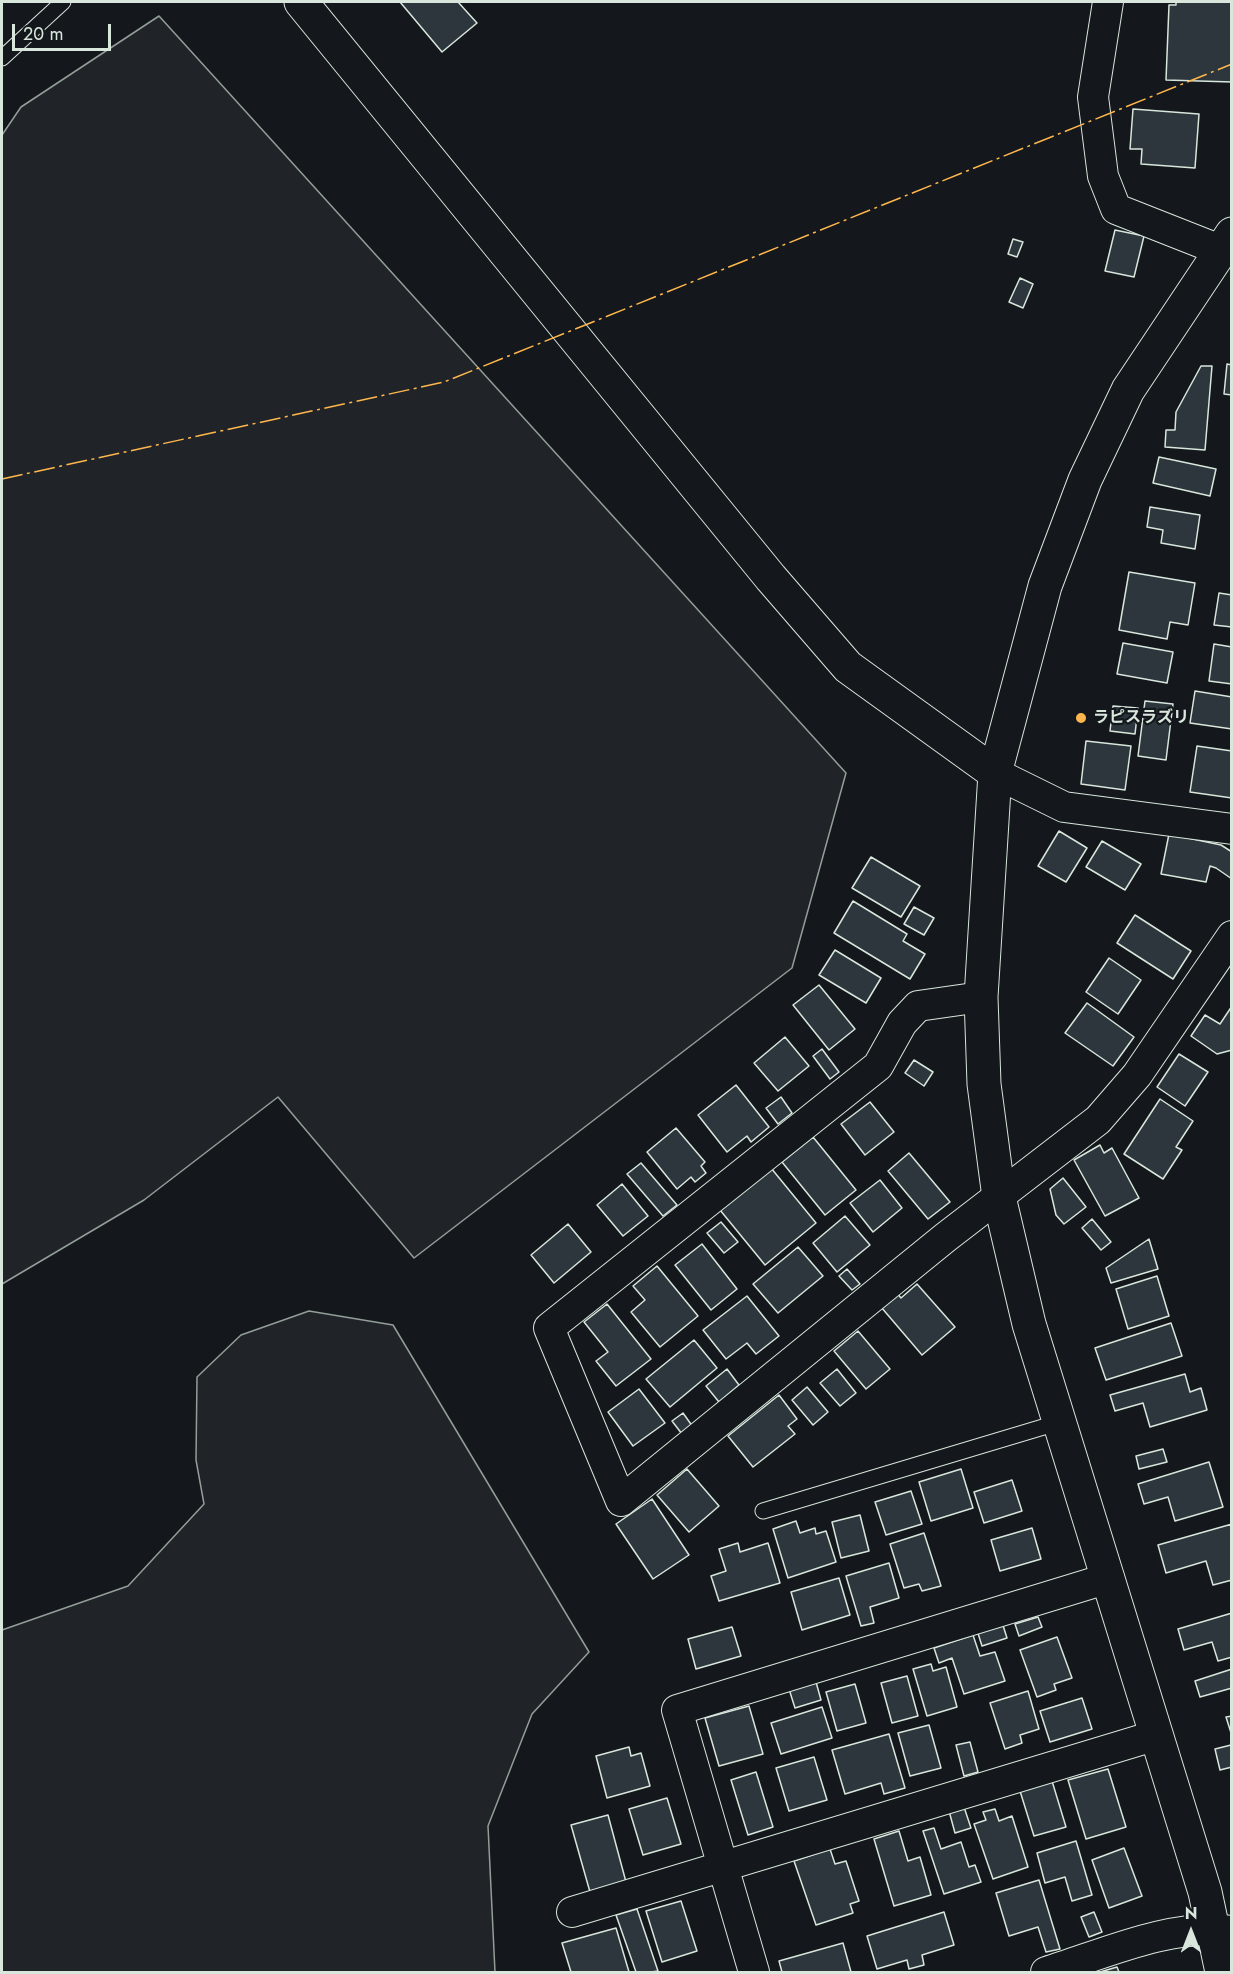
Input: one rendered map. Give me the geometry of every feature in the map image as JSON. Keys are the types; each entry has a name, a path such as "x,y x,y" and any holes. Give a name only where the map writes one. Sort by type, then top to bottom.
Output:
{"street":[{"path":"301,2 771,578 848,667 995,773 1064,807 1232,829"},
{"path":"1108,2 1093,97 1103,177 1116,209 1226,242 1128,390 1085,480 1045,586 995,773 981,997 984,1084 999,1197 1029,1324 1157,1735 1223,1930 1222,1972"},
{"path":"981,997 918,1006 902,1023 878,1066 549,1328 621,1501 1098,1120 1137,1075 1232,936"},
{"path":"754,1972 677,1710 1108,1578"},
{"path":"572,1912 1157,1735"},
{"path":"1046,1972 1166,1935 1223,1930"}],"lane":[{"path":"2,58 63,2"},
{"path":"763,1512 1059,1422"}],"shaded area":[{"path":"159,16 846,773 792,968 414,1258 278,1097 144,1200 2,1284 2,135 21,107"},
{"path":"309,1311 393,1325 589,1652 532,1714 488,1826 495,1972 2,1972 2,1630 128,1586 204,1504 196,1460 197,1377 241,1335"}],"building":[{"path":"400,2 458,2 477,23 442,52"},
{"path":"1176,2 1232,2 1232,82 1166,80 1169,5 1176,5"},
{"path":"1133,109 1199,114 1195,168 1141,164 1142,149 1130,149"},
{"path":"1115,230 1144,236 1134,277 1105,271"},
{"path":"1013,239 1023,242 1017,257 1008,254"},
{"path":"1020,278 1033,284 1023,308 1009,302"},
{"path":"1227,364 1232,365 1232,395 1224,394"},
{"path":"1201,366 1212,366 1205,450 1165,447 1166,430 1175,430 1176,412"},
{"path":"1159,457 1216,469 1210,496 1153,483"},
{"path":"1150,507 1200,515 1195,549 1161,543 1163,530 1147,527"},
{"path":"1129,572 1195,583 1188,625 1170,622 1167,639 1119,630"},
{"path":"1219,593 1232,595 1232,627 1214,625"},
{"path":"1123,643 1173,652 1167,683 1117,674"},
{"path":"1214,644 1232,647 1232,684 1209,681"},
{"path":"1195,691 1232,697 1232,729 1190,723"},
{"path":"1145,701 1173,704 1166,760 1138,756"},
{"path":"1113,706 1138,708 1135,734 1110,731"},
{"path":"1086,741 1131,746 1125,790 1081,784"},
{"path":"1197,746 1232,751 1232,798 1190,792"},
{"path":"1059,831 1087,848 1066,882 1038,866"},
{"path":"1169,834 1221,845 1232,852 1232,879 1210,866 1206,882 1161,874"},
{"path":"1102,841 1141,864 1125,890 1086,867"},
{"path":"871,857 920,886 901,917 852,888"},
{"path":"853,901 907,934 903,941 925,954 910,979 834,933"},
{"path":"914,907 934,918 924,935 904,924"},
{"path":"1135,915 1191,951 1173,979 1117,943"},
{"path":"835,950 881,978 866,1003 819,975"},
{"path":"1109,958 1141,980 1118,1014 1086,992"},
{"path":"819,985 855,1029 829,1050 793,1005"},
{"path":"1087,1003 1134,1037 1113,1066 1065,1033"},
{"path":"1232,1006 1232,1050 1217,1054 1191,1036 1205,1015 1220,1024"},
{"path":"785,1037 809,1066 778,1091 754,1063"},
{"path":"822,1049 839,1072 830,1079 813,1056"},
{"path":"1179,1054 1208,1072 1185,1106 1157,1087"},
{"path":"914,1060 933,1072 924,1086 905,1073"},
{"path":"736,1085 769,1127 751,1142 747,1136 727,1152 698,1115"},
{"path":"781,1097 792,1113 778,1124 766,1108"},
{"path":"1160,1099 1193,1121 1176,1147 1182,1150 1163,1179 1124,1154"},
{"path":"870,1102 894,1132 865,1155 841,1124"},
{"path":"676,1128 705,1162 701,1166 706,1173 695,1182 691,1177 677,1189 647,1152"},
{"path":"813,1137 856,1190 825,1215 782,1162"},
{"path":"1100,1145 1104,1153 1112,1148 1139,1198 1105,1216 1074,1160"},
{"path":"909,1153 950,1202 928,1219 888,1171"},
{"path":"641,1163 677,1205 663,1216 627,1174"},
{"path":"771,1168 816,1223 765,1265 720,1210"},
{"path":"1063,1178 1086,1207 1064,1224 1056,1215 1050,1189"},
{"path":"880,1180 902,1208 873,1232 850,1203"},
{"path":"622,1184 648,1216 623,1236 597,1205"},
{"path":"845,1216 870,1245 837,1272 813,1243"},
{"path":"1092,1219 1111,1242 1101,1250 1082,1228"},
{"path":"721,1222 738,1242 724,1253 707,1233"},
{"path":"568,1224 591,1252 554,1283 531,1255"},
{"path":"1149,1239 1158,1269 1111,1283 1106,1268"},
{"path":"702,1244 737,1289 711,1310 675,1265"},
{"path":"798,1247 823,1276 778,1313 753,1284"},
{"path":"657,1266 698,1316 660,1347 631,1312 645,1300 633,1286"},
{"path":"847,1269 860,1284 852,1290 839,1276"},
{"path":"1157,1276 1169,1316 1128,1329 1116,1289"},
{"path":"917,1284 955,1327 922,1355 881,1307 897,1293 901,1298"},
{"path":"747,1296 779,1336 756,1354 747,1343 726,1359 703,1330"},
{"path":"607,1304 651,1359 616,1386 596,1361 608,1352 584,1322"},
{"path":"1171,1323 1182,1356 1106,1380 1095,1348"},
{"path":"858,1331 890,1369 866,1389 834,1351"},
{"path":"694,1340 717,1368 670,1407 646,1379"},
{"path":"727,1369 739,1385 719,1402 706,1386"},
{"path":"837,1369 856,1393 840,1406 820,1383"},
{"path":"1185,1374 1190,1392 1201,1388 1207,1410 1150,1427 1143,1403 1115,1411 1110,1395"},
{"path":"807,1387 828,1412 813,1425 792,1400"},
{"path":"639,1389 665,1423 633,1446 608,1412"},
{"path":"779,1395 797,1419 788,1426 795,1434 753,1467 728,1436"},
{"path":"683,1413 693,1427 682,1434 672,1421"},
{"path":"1163,1449 1167,1462 1139,1469 1136,1456"},
{"path":"1209,1462 1223,1507 1175,1521 1168,1497 1144,1504 1138,1484"},
{"path":"687,1469 719,1506 689,1532 657,1495"},
{"path":"961,1469 973,1508 931,1521 919,1482"},
{"path":"1012,1480 1022,1511 984,1523 974,1492"},
{"path":"911,1491 922,1524 886,1535 875,1502"},
{"path":"652,1499 689,1555 653,1579 616,1524"},
{"path":"860,1515 869,1551 841,1558 832,1522"},
{"path":"796,1521 800,1533 815,1528 816,1534 826,1531 836,1562 788,1578 773,1529"},
{"path":"1232,1524 1232,1580 1213,1585 1206,1561 1166,1573 1158,1545"},
{"path":"1032,1528 1041,1559 1000,1571 991,1540"},
{"path":"924,1533 941,1586 922,1591 919,1584 904,1588 890,1544"},
{"path":"738,1543 740,1552 768,1543 780,1583 719,1601 711,1576 726,1571 719,1549"},
{"path":"889,1563 899,1598 870,1607 874,1623 861,1626 846,1576"},
{"path":"839,1578 850,1615 802,1630 791,1592"},
{"path":"1232,1613 1232,1657 1218,1661 1212,1642 1184,1650 1178,1629"},
{"path":"1038,1617 1042,1627 1019,1636 1015,1624"},
{"path":"1001,1619 1007,1638 982,1646 976,1627"},
{"path":"732,1627 741,1656 696,1669 688,1639"},
{"path":"973,1635 980,1656 995,1652 1005,1681 964,1694 952,1658 939,1663 934,1648"},
{"path":"1057,1637 1072,1678 1054,1684 1056,1690 1037,1697 1020,1650"},
{"path":"931,1664 933,1671 946,1667 957,1707 927,1716 913,1669"},
{"path":"1232,1669 1232,1688 1200,1697 1195,1681"},
{"path":"907,1676 918,1716 892,1723 881,1683"},
{"path":"816,1682 821,1700 795,1708 789,1689"},
{"path":"855,1684 866,1723 837,1731 826,1692"},
{"path":"1028,1691 1039,1729 1020,1735 1022,1743 1005,1749 990,1703"},
{"path":"1082,1698 1092,1729 1050,1742 1040,1711"},
{"path":"749,1706 763,1754 719,1766 705,1718"},
{"path":"822,1707 832,1738 781,1754 771,1723"},
{"path":"1232,1716 1232,1736 1226,1717"},
{"path":"929,1725 941,1768 910,1776 898,1733"},
{"path":"889,1734 905,1788 884,1794 881,1783 845,1794 832,1750"},
{"path":"970,1742 978,1772 964,1776 956,1745"},
{"path":"1231,1745 1232,1767 1220,1770 1215,1749"},
{"path":"629,1747 631,1756 641,1753 650,1786 607,1798 596,1756"},
{"path":"814,1757 827,1800 789,1811 776,1768"},
{"path":"1108,1769 1126,1827 1086,1839 1068,1780"},
{"path":"756,1772 773,1827 748,1835 731,1780"},
{"path":"1052,1781 1066,1827 1034,1836 1020,1791"},
{"path":"667,1798 681,1844 643,1855 629,1809"},
{"path":"964,1807 971,1828 955,1833 949,1811"},
{"path":"995,1809 999,1821 1012,1816 1028,1867 993,1879 974,1824 986,1820 983,1812"},
{"path":"608,1815 626,1882 590,1892 571,1825"},
{"path":"934,1828 941,1849 961,1842 969,1867 975,1865 981,1882 944,1894 923,1831"},
{"path":"899,1831 908,1861 920,1857 931,1895 894,1906 874,1839"},
{"path":"1076,1841 1092,1895 1072,1901 1065,1877 1045,1883 1037,1853"},
{"path":"1124,1848 1142,1896 1109,1908 1092,1860"},
{"path":"830,1849 835,1864 846,1861 859,1901 850,1904 853,1913 816,1925 794,1861"},
{"path":"1039,1880 1060,1949 1046,1952 1038,1927 1009,1936 996,1893"},
{"path":"681,1901 697,1951 662,1962 646,1911"},
{"path":"637,1909 658,1971 636,1972 616,1915"},
{"path":"944,1912 954,1945 922,1955 924,1965 909,1969 907,1960 877,1969 867,1936"},
{"path":"1094,1912 1102,1932 1089,1937 1081,1917"},
{"path":"616,1928 629,1972 571,1972 562,1943"},
{"path":"843,1943 851,1972 782,1972 779,1961"},
{"path":"1117,1967 1119,1972 1100,1972"}],"power":[{"path":"2,479 444,382 1232,64"}],"place":[{"name":"ラピスラズリ","path":"1081,718"}]}
